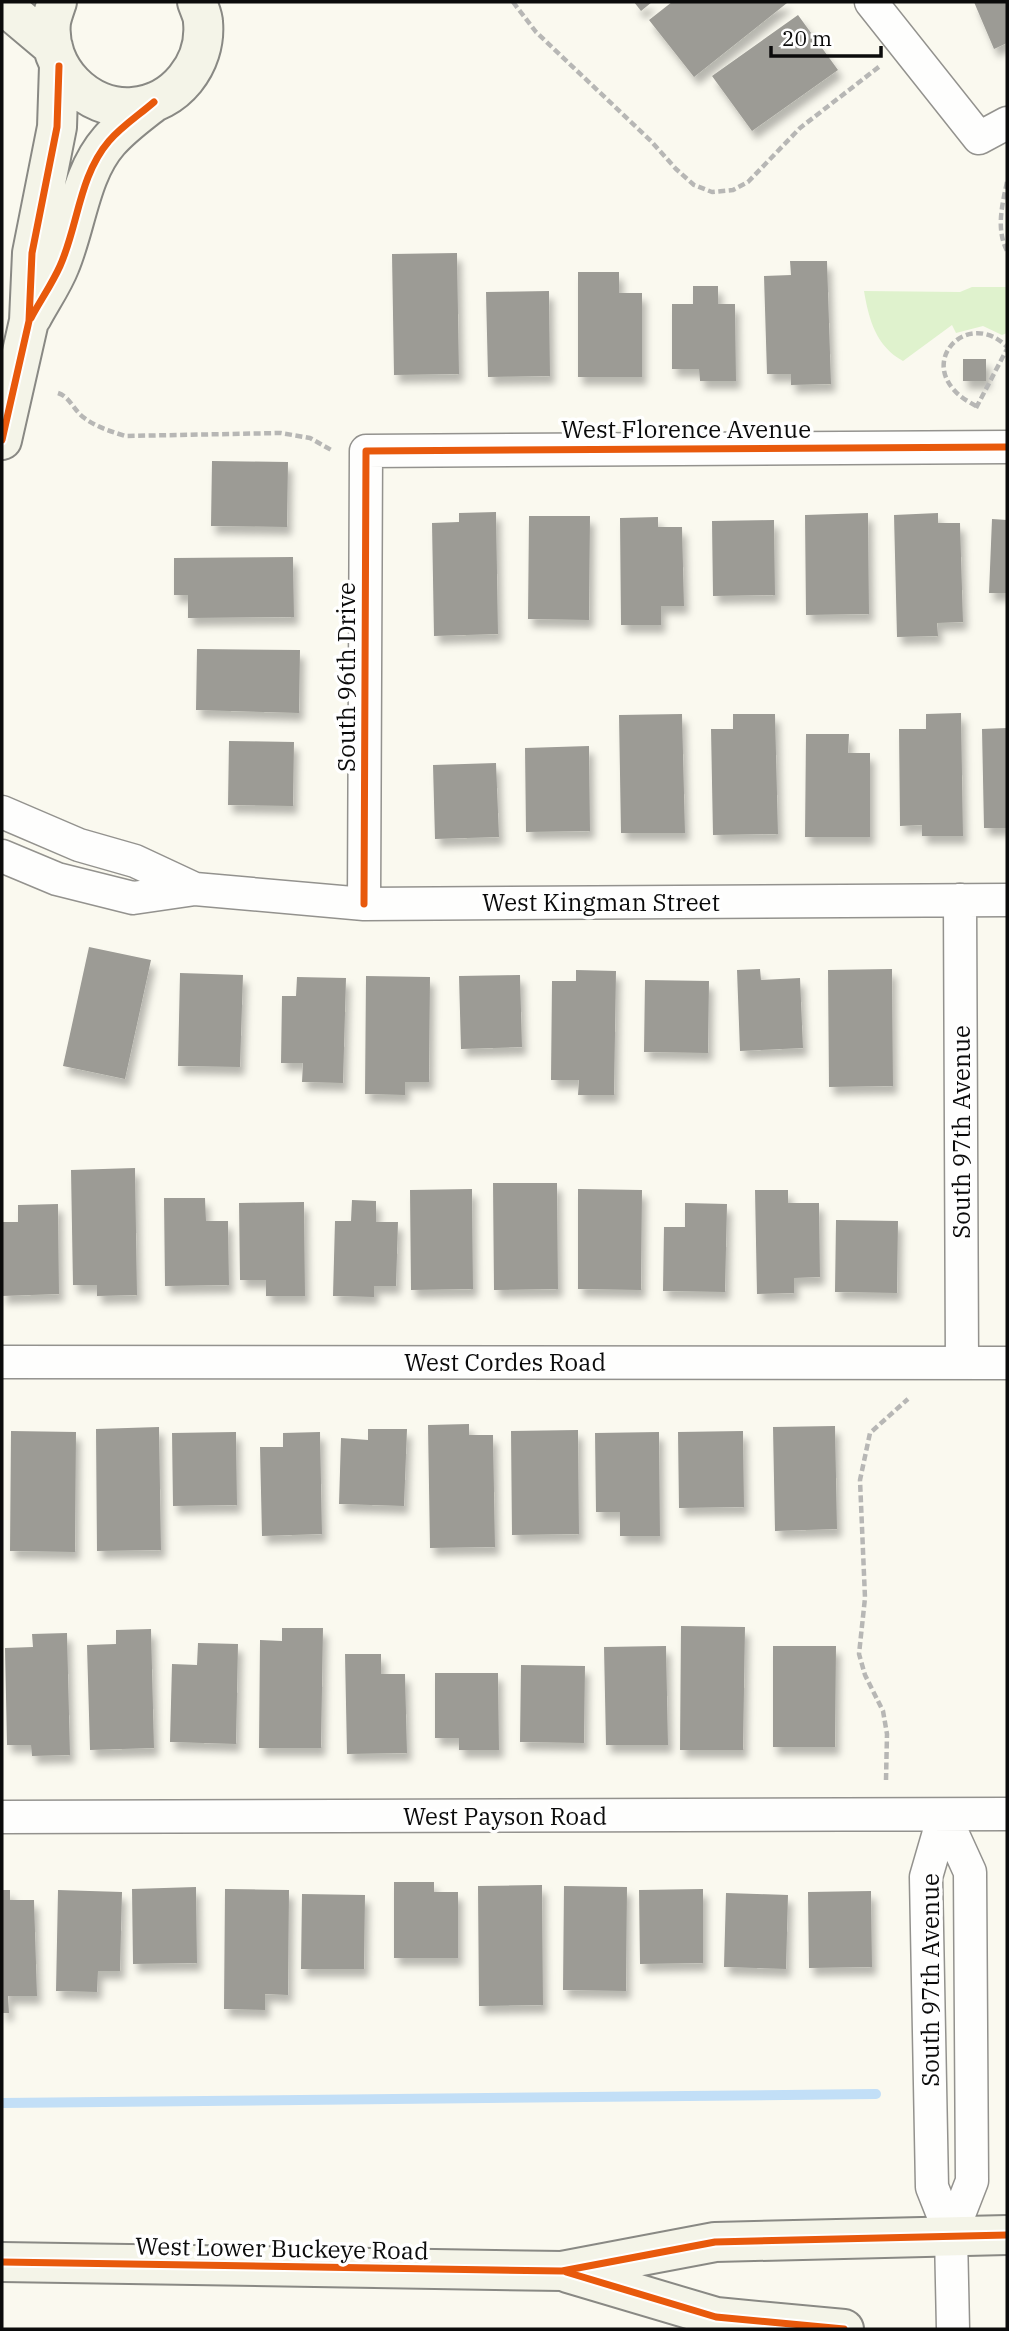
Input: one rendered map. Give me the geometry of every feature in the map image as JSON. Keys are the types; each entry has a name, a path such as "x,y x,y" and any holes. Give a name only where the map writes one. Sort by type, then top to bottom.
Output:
{"main road":[{"path":"2,440 29,321 32,253 57,127 56,57 51,23 57,2"},
{"path":"29,321 60,266 89,173 97,158 115,134 154,103 177,90 193,71 202,47 203,21 197,2"},
{"path":"2,4 56,57 72,84 90,97 110,106 133,107 154,103"},
{"name":"West Lower Buckeye Road","path":"2,2262 562,2271 716,2242 1007,2235"},
{"name":"West Lower Buckeye Road","path":"562,2271 716,2317 844,2329"}],"street":[{"path":"871,2 979,138 1007,123"},
{"name":"West Florence Avenue","path":"366,451 992,447"},
{"name":"South 96th Drive","path":"364,904 366,451"},
{"name":"West Kingman Street","path":"2,812 79,845 135,862 195,889"},
{"name":"West Kingman Street","path":"2,856 57,879 133,898 195,889 364,904 1007,900"},
{"name":"South 97th Avenue","path":"960,900 961,1363"},
{"name":"West Cordes Road","path":"2,1362 1007,1363"},
{"name":"South 97th Avenue","path":"944,1815 926,1877 926,1891 932,2187 951,2235 953,2329"},
{"name":"South 97th Avenue","path":"944,1815 970,1872 972,2181 951,2235"},
{"name":"West Payson Road","path":"2,1817 1007,1815"}],"path":[{"path":"513,2 536,32 676,169 694,185 712,192 733,190 748,182 800,128 905,45"},
{"path":"1007,182 1000,227 1007,251"},
{"path":"976,406 987,390 1007,348 993,335 970,332 960,335 952,344 945,356 944,368 954,390 976,406 992,447"},
{"path":"58,393 66,396 80,415 101,428 125,436 281,433 310,438 331,451 366,451"},
{"path":"886,1815 887,1734 883,1712 864,1675 859,1654 865,1598 860,1480 870,1433 908,1399 905,1363"}],"green space":[{"path":"972,287 1007,287 1007,333 1002,335 983,326 956,333 952,325 903,361 880,340 868,312 864,291 960,292"}],"building":[{"path":"634,2 652,2 641,11"},
{"path":"672,2 787,3 694,77 649,20"},
{"path":"974,2 1007,2 1007,43 994,49"},
{"path":"798,15 838,70 752,131 712,76"},
{"path":"457,253 459,374 394,375 392,254"},
{"path":"790,261 827,261 831,384 791,385 791,374 767,374 764,276 791,275"},
{"path":"578,272 619,272 619,293 642,293 642,377 578,377"},
{"path":"693,286 718,286 718,304 735,304 736,381 700,381 699,369 672,369 672,304 693,304"},
{"path":"549,291 550,376 488,377 486,292"},
{"path":"963,359 986,359 986,381 963,381"},
{"path":"212,461 288,462 287,527 211,526"},
{"path":"496,512 498,634 434,636 432,523 459,522 459,513"},
{"path":"868,513 869,614 806,615 805,515"},
{"path":"938,513 938,523 960,523 963,622 937,623 938,636 897,637 894,515"},
{"path":"529,516 590,516 589,620 528,619"},
{"path":"658,517 658,527 682,527 684,606 661,606 661,625 621,625 620,518"},
{"path":"992,519 1007,520 1007,593 989,593"},
{"path":"774,520 775,595 713,596 712,521"},
{"path":"293,557 294,617 188,618 188,595 174,595 174,558"},
{"path":"197,649 300,650 299,713 196,710"},
{"path":"961,713 963,836 922,836 922,825 900,826 899,729 926,729 926,714"},
{"path":"682,714 685,833 621,833 619,715"},
{"path":"733,714 775,714 778,834 713,835 711,729 733,729"},
{"path":"1007,728 1007,828 984,828 982,729"},
{"path":"806,734 849,734 848,753 870,753 870,837 805,837"},
{"path":"229,741 294,742 293,806 228,805"},
{"path":"589,746 590,831 526,832 525,748"},
{"path":"496,763 499,837 435,839 433,765"},
{"path":"89,947 151,960 125,1079 63,1066"},
{"path":"760,969 761,980 800,978 803,1048 740,1051 737,970"},
{"path":"892,969 893,1086 829,1087 828,970"},
{"path":"576,970 616,971 614,1095 578,1095 579,1080 551,1080 552,981 576,981"},
{"path":"180,973 243,975 240,1067 178,1066"},
{"path":"520,975 522,1047 461,1049 459,976"},
{"path":"366,976 430,977 429,1082 405,1082 405,1095 365,1094"},
{"path":"297,977 346,978 343,1083 302,1082 303,1063 281,1063 282,996 296,996"},
{"path":"645,980 709,981 708,1053 644,1052"},
{"path":"135,1168 137,1295 97,1296 97,1285 73,1285 71,1170"},
{"path":"493,1183 557,1183 558,1289 494,1290"},
{"path":"472,1189 473,1289 411,1290 410,1190"},
{"path":"578,1189 642,1190 641,1290 578,1289"},
{"path":"755,1190 788,1190 788,1203 819,1203 820,1277 794,1278 794,1293 757,1294"},
{"path":"164,1198 205,1198 206,1221 228,1221 229,1285 165,1286"},
{"path":"352,1200 376,1201 376,1222 398,1222 396,1286 374,1286 374,1297 333,1296 335,1221 351,1221"},
{"path":"304,1202 305,1296 266,1296 266,1280 240,1280 239,1203"},
{"path":"685,1203 727,1204 725,1292 663,1291 664,1227 685,1227"},
{"path":"58,1204 59,1294 2,1296 2,1222 18,1222 18,1205"},
{"path":"836,1220 898,1221 897,1293 835,1292"},
{"path":"469,1424 469,1435 493,1435 495,1547 430,1548 428,1425"},
{"path":"835,1426 837,1529 775,1531 773,1427"},
{"path":"159,1427 161,1550 97,1551 96,1429"},
{"path":"368,1429 407,1429 404,1506 339,1504 341,1438 368,1440"},
{"path":"578,1430 579,1534 512,1535 511,1431"},
{"path":"11,1431 76,1432 75,1552 10,1551"},
{"path":"743,1431 744,1507 679,1508 678,1432"},
{"path":"236,1432 237,1505 173,1506 172,1433"},
{"path":"320,1432 322,1534 262,1536 260,1447 283,1447 283,1433"},
{"path":"659,1432 660,1536 620,1536 620,1512 596,1512 595,1433"},
{"path":"681,1626 745,1627 743,1750 680,1750"},
{"path":"282,1628 323,1628 321,1748 259,1748 260,1640 282,1641"},
{"path":"151,1629 154,1748 90,1750 87,1645 116,1644 116,1630"},
{"path":"67,1633 70,1755 32,1756 31,1745 7,1745 5,1648 33,1647 32,1634"},
{"path":"198,1643 238,1644 236,1744 170,1742 172,1664 197,1665"},
{"path":"666,1646 668,1745 606,1745 604,1647"},
{"path":"773,1646 836,1646 835,1747 773,1747"},
{"path":"345,1654 381,1654 381,1674 405,1674 407,1753 347,1754"},
{"path":"521,1665 585,1666 584,1743 520,1742"},
{"path":"435,1673 498,1673 499,1750 459,1750 459,1738 435,1738"},
{"path":"394,1882 434,1882 434,1892 458,1892 458,1958 394,1958"},
{"path":"542,1885 543,2005 479,2006 478,1886"},
{"path":"564,1886 627,1887 626,1991 563,1990"},
{"path":"196,1887 197,1963 133,1964 132,1889"},
{"path":"225,1889 289,1890 288,1995 265,1994 265,2010 224,2009"},
{"path":"703,1889 703,1963 640,1964 639,1890"},
{"path":"2,1890 10,1890 10,1900 34,1900 37,1996 8,1996 9,2013 2,2013"},
{"path":"58,1890 122,1892 120,1971 98,1971 97,1992 56,1991"},
{"path":"871,1891 872,1967 809,1968 808,1892"},
{"path":"726,1893 788,1895 786,1969 724,1967"},
{"path":"302,1894 365,1895 364,1969 301,1969"}],"waterway":[{"path":"2,2103 876,2094"}],"cycle path":[{"path":"2,440 29,321 32,253 57,127 59,66"},
{"path":"31,318 60,266 85,185 99,155 119,130 154,102"},
{"path":"364,904 366,451 1007,447"},
{"path":"2,2262 562,2271 715,2242 1007,2235"},
{"path":"566,2272 716,2317 844,2329"}]}
